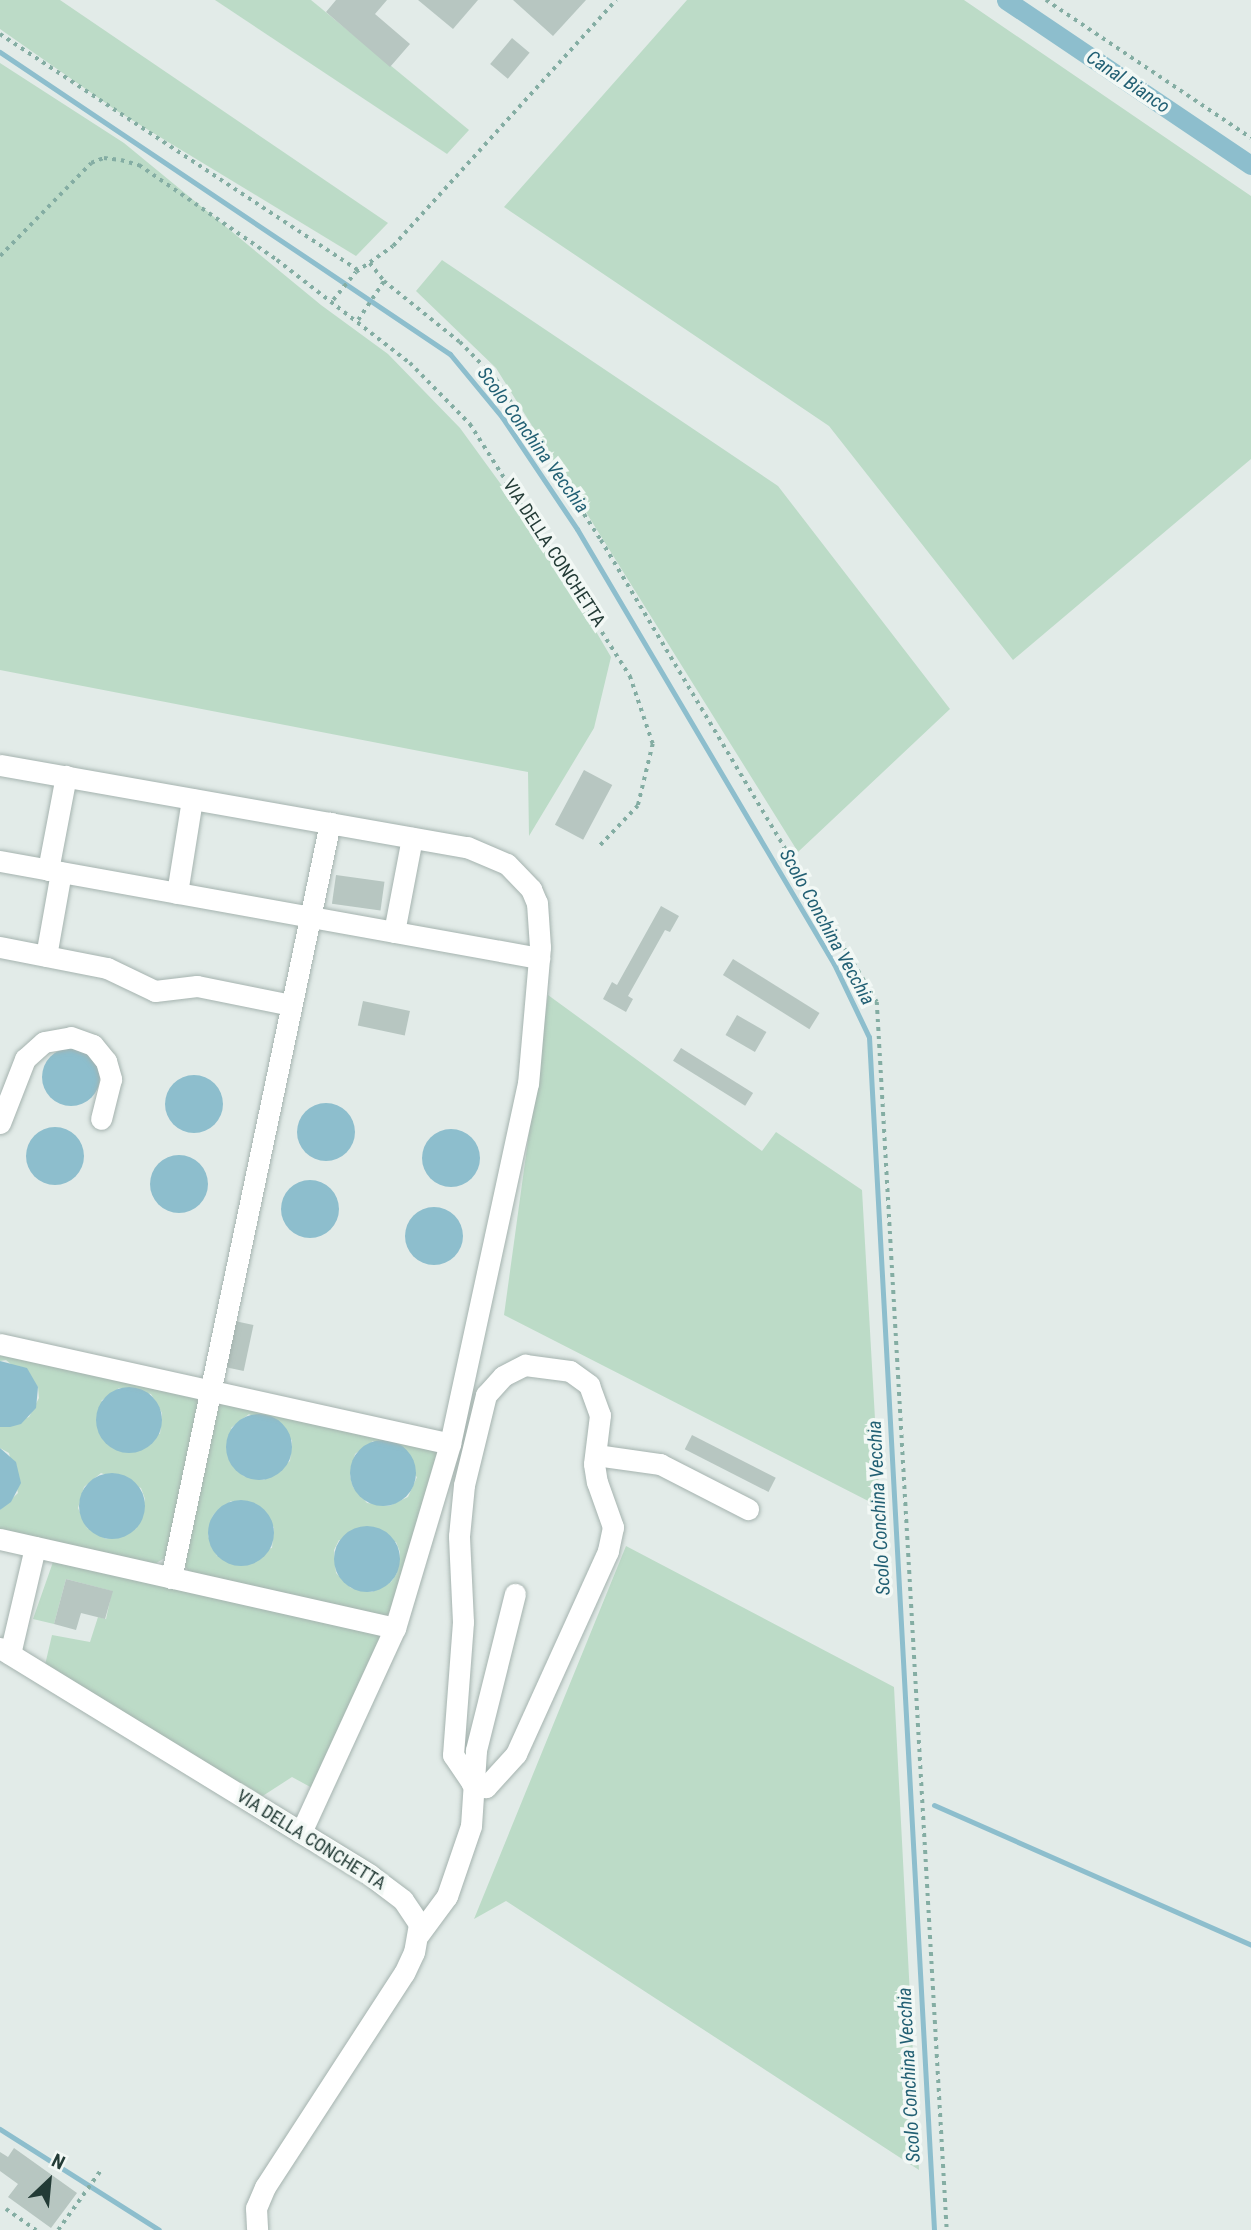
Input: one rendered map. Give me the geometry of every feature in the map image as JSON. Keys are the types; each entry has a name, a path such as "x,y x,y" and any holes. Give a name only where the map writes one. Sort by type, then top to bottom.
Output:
{"street":[{"path":"0,765 330,823 488,854 521,877 540,916 528,1083 450,1444 395,1628 301,1832"},
{"path":"46,956 66,776"},
{"path":"177,893 192,799"},
{"path":"171,1578 330,823"},
{"path":"394,932 412,838"},
{"path":"0,861 539,958"},
{"path":"0,947 118,971 155,991 197,986 291,1005"},
{"path":"0,1123 25,1059 44,1042 71,1037 93,1045 106,1061 111,1079 101,1119"},
{"path":"0,1344 450,1444"},
{"path":"525,1365 570,1371 589,1385 600,1415 596,1455 597,1482 613,1527 608,1551 516,1754 496,1780 486,1787 472,1783 453,1755 463,1622 459,1536 464,1485 486,1395 503,1377 525,1365"},
{"path":"596,1455 660,1464 748,1509"},
{"path":"0,1539 395,1628"},
{"path":"5,1651 35,1547"},
{"path":"257,2230 256,2208 265,2188 404,1973 419,1934 434,1917 455,1876 471,1826 476,1749 515,1594"},
{"name":"VIA DELLA CONCHETTA","path":"5,1651 394,1892 410,1908 419,1934"}],"path":[{"path":"333,300 357,272 393,246 616,0"},
{"path":"1046,0 1251,138"},
{"path":"0,34 357,272"},
{"name":"VIA DELLA CONCHETTA","path":"0,256 70,182 104,158 139,165 333,300 410,363 470,424 630,676 653,744 638,806 598,848"},
{"path":"370,263 383,281 460,342 503,390 601,540 877,1002 947,2230"},
{"path":"358,320 383,281"},
{"path":"58,2230 101,2170"},
{"path":"6,2209 36,2230"}],"green space":[{"path":"0,0 60,0 388,223 356,256 117,111 0,29"},
{"path":"215,0 311,0 469,130 447,154"},
{"path":"687,0 964,0 1251,196 1251,459 1013,660 829,426 504,207"},
{"path":"0,63 124,143 321,305 388,354 460,428 545,545 611,657 594,728 529,836 528,772 0,670"},
{"path":"442,260 778,486 950,709 798,852 496,368 416,291"},
{"path":"548,995 762,1151 776,1132 862,1190 880,1507 504,1315"},
{"path":"0,1348 197,1395 201,1404 168,1556 153,1565 0,1530 0,1510 18,1493 9,1453 0,1448 0,1427 29,1417 39,1398 38,1387 6,1360 0,1361","holes":["119,1388 151,1394 162,1413 160,1434 101,1401","101,1473 141,1488 145,1499 136,1529 106,1539 87,1528 78,1508 84,1487"]},
{"path":"222,1400 434,1446 441,1461 397,1608 385,1616 190,1573 181,1561 213,1405","holes":["249,1414 292,1440 290,1461 264,1480 243,1476 231,1428","373,1441 417,1477 408,1497 389,1506 367,1503 353,1487 350,1476 355,1454","231,1501 274,1527 272,1548 217,1556 208,1536 213,1515","339,1540 396,1542 400,1552 397,1573 391,1582 372,1592 351,1588 336,1573 334,1550"]},
{"path":"626,1546 894,1687 919,2170 506,1901 474,1919"},
{"path":"53,1562 376,1629 382,1636 314,1789 292,1777 258,1799 45,1665 52,1635 90,1642 98,1617 106,1619 112,1591 66,1579 54,1624 33,1619"}],"water":[{"path":"71,1048 87,1053 95,1061 100,1077 95,1093 87,1101 71,1106 55,1101 47,1093 42,1077 47,1061 55,1053"},
{"path":"194,1075 205,1077 218,1088 223,1104 221,1115 210,1128 194,1133 183,1131 170,1120 165,1104 167,1093 178,1080"},
{"path":"326,1103 337,1105 350,1116 355,1132 353,1143 342,1156 326,1161 315,1159 302,1148 297,1132 299,1121 310,1108"},
{"path":"55,1127 66,1129 79,1140 84,1156 82,1167 71,1180 55,1185 44,1183 31,1172 26,1156 28,1145 39,1132"},
{"path":"451,1129 462,1131 475,1142 480,1158 478,1169 467,1182 451,1187 440,1185 427,1174 422,1158 424,1147 435,1134"},
{"path":"179,1155 190,1157 203,1168 208,1184 206,1195 195,1208 179,1213 168,1211 155,1200 150,1184 152,1173 163,1160"},
{"path":"310,1180 321,1182 334,1193 339,1209 337,1220 326,1233 310,1238 299,1236 286,1225 281,1209 283,1198 294,1185"},
{"path":"434,1207 445,1209 458,1220 463,1236 461,1247 450,1260 434,1265 423,1263 410,1252 405,1236 407,1225 418,1212"},
{"path":"0,1361 27,1368 38,1387 36,1408 21,1424 10,1427 0,1427"},
{"path":"122,1387 136,1387 148,1392 157,1401 162,1420 160,1433 153,1444 136,1453 122,1453 110,1448 101,1439 96,1427 96,1413 101,1401 110,1392"},
{"path":"252,1414 266,1414 278,1419 287,1428 292,1447 290,1460 283,1471 266,1480 252,1480 240,1475 231,1466 226,1454 226,1440 231,1428 240,1419"},
{"path":"376,1440 390,1440 402,1445 411,1454 416,1473 414,1486 407,1497 390,1506 376,1506 364,1501 355,1492 350,1480 350,1466 355,1454 364,1445"},
{"path":"0,1448 16,1462 21,1483 11,1502 0,1510"},
{"path":"105,1473 119,1473 131,1478 140,1487 145,1506 143,1519 136,1530 119,1539 105,1539 93,1534 84,1525 79,1513 79,1499 84,1487 93,1478"},
{"path":"234,1500 248,1500 260,1505 269,1514 274,1533 272,1546 265,1557 248,1566 234,1566 222,1561 213,1552 208,1540 208,1526 213,1514 222,1505"},
{"path":"360,1526 374,1526 386,1531 395,1540 400,1559 398,1572 391,1583 374,1592 360,1592 348,1587 339,1578 334,1566 334,1552 339,1540 348,1531"}],"building":[{"path":"336,0 387,0 375,14 410,44 390,67 326,12"},
{"path":"418,0 478,0 453,29"},
{"path":"513,0 586,0 553,36"},
{"path":"512,38 530,53 508,79 490,64"},
{"path":"584,770 612,785 583,840 555,825"},
{"path":"336,875 385,882 380,911 332,904"},
{"path":"661,906 679,916 670,932 665,930 628,996 633,999 626,1012 603,999 612,982 617,985"},
{"path":"733,959 820,1013 809,1029 723,975"},
{"path":"363,1001 410,1011 405,1035 358,1025"},
{"path":"737,1015 766,1032 755,1052 726,1035"},
{"path":"681,1048 753,1093 745,1106 673,1061"},
{"path":"230,1320 253,1325 244,1371 220,1366"},
{"path":"692,1435 776,1478 768,1492 685,1449"},
{"path":"66,1579 113,1591 105,1619 81,1613 76,1630 54,1624"},
{"path":"14,2148 77,2193 51,2228 8,2197 18,2184 0,2171 0,2152 8,2157"}],"waterway":[{"name":"Canal Bianco","path":"1006,0 1251,165"},
{"name":"Scolo Conchina Vecchia","path":"0,52 450,354 502,417 577,529 834,964 869,1037 934,2230"},
{"path":"934,1805 1251,1945"},
{"path":"0,2129 159,2230"}]}
